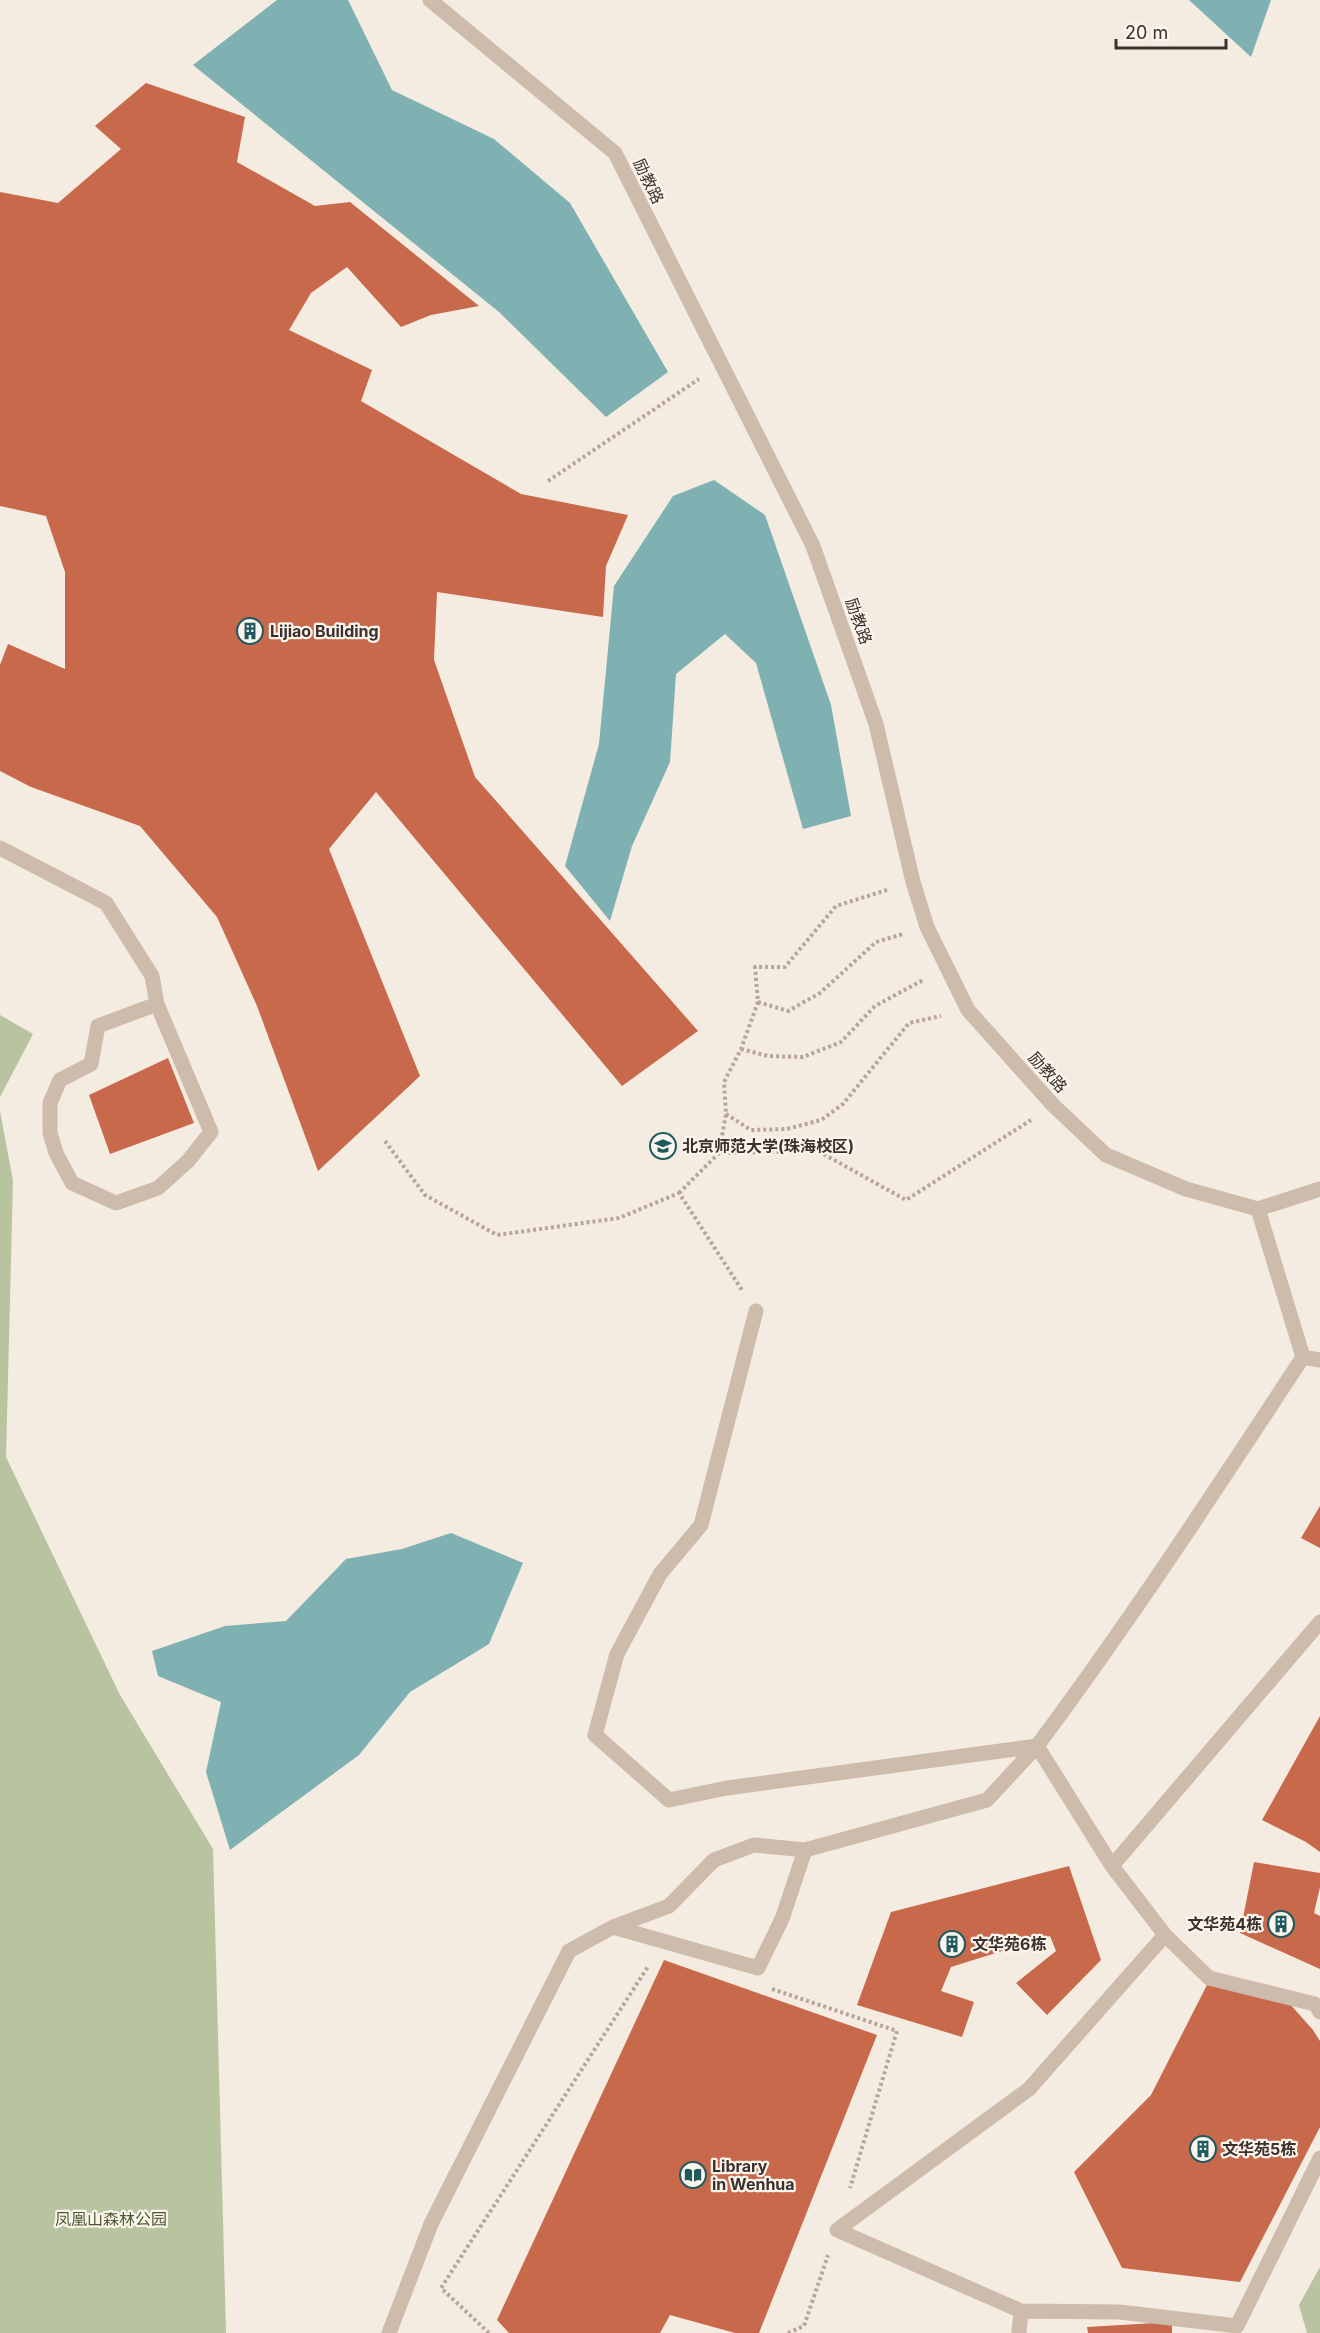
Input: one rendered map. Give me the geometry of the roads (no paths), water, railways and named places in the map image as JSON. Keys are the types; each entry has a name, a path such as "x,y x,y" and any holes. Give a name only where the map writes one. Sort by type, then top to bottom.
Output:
{"lane":[{"name":"励教路","path":"430,0 615,153 813,546 876,724 913,882 927,927 968,1010 1053,1106 1106,1155 1186,1189 1258,1209"},
{"path":"0,849 106,903 152,976 157,1004 211,1132 188,1161 158,1188 116,1203 72,1183 56,1153 50,1133 50,1103 60,1080 91,1064 98,1026 157,1004"},
{"path":"1303,1357 1258,1209 1320,1189"},
{"path":"756,1311 701,1525 660,1574 617,1654 596,1735 669,1800 727,1788 1037,1746"},
{"path":"1303,1357 1320,1359"},
{"path":"389,2333 431,2224 569,1951 614,1927 669,1906 714,1860 754,1845 805,1850 987,1800 1037,1746 1087,1679 1303,1357"},
{"path":"1112,1866 1320,1622"},
{"path":"1037,1746 1112,1866 1165,1935 1209,1978 1315,2004 1320,2012"},
{"path":"614,1927 758,1968 782,1919 805,1850"},
{"path":"1165,1935 1029,2089 837,2230 1021,2312 1120,2312 1238,2330 1320,2158"},
{"path":"1019,2333 1021,2312"}],"water":[{"path":"277,0 348,0 392,90 494,139 570,203 668,372 606,417 499,312 193,65"},
{"path":"1189,0 1271,0 1251,57"},
{"path":"714,480 765,515 831,705 851,816 803,829 756,663 725,634 676,674 670,762 632,846 610,921 565,866 599,744 614,586 673,496"},
{"path":"451,1533 523,1563 489,1644 410,1692 359,1755 230,1850 206,1772 221,1702 158,1676 152,1651 225,1626 286,1621 346,1559 402,1549"}],"place":[{"name":"Lijiao Building","path":"250,631"},
{"name":"北京师范大学(珠海校区)","path":"663,1146"},
{"name":"文华苑4栋","path":"1281,1924"},
{"name":"文华苑6栋","path":"952,1944"},
{"name":"文华苑5栋","path":"1203,2149"},
{"name":"Library in Wenhua","path":"693,2175"}],"park label":[{"name":"凤凰山森林公园","path":"111,2219"}]}
